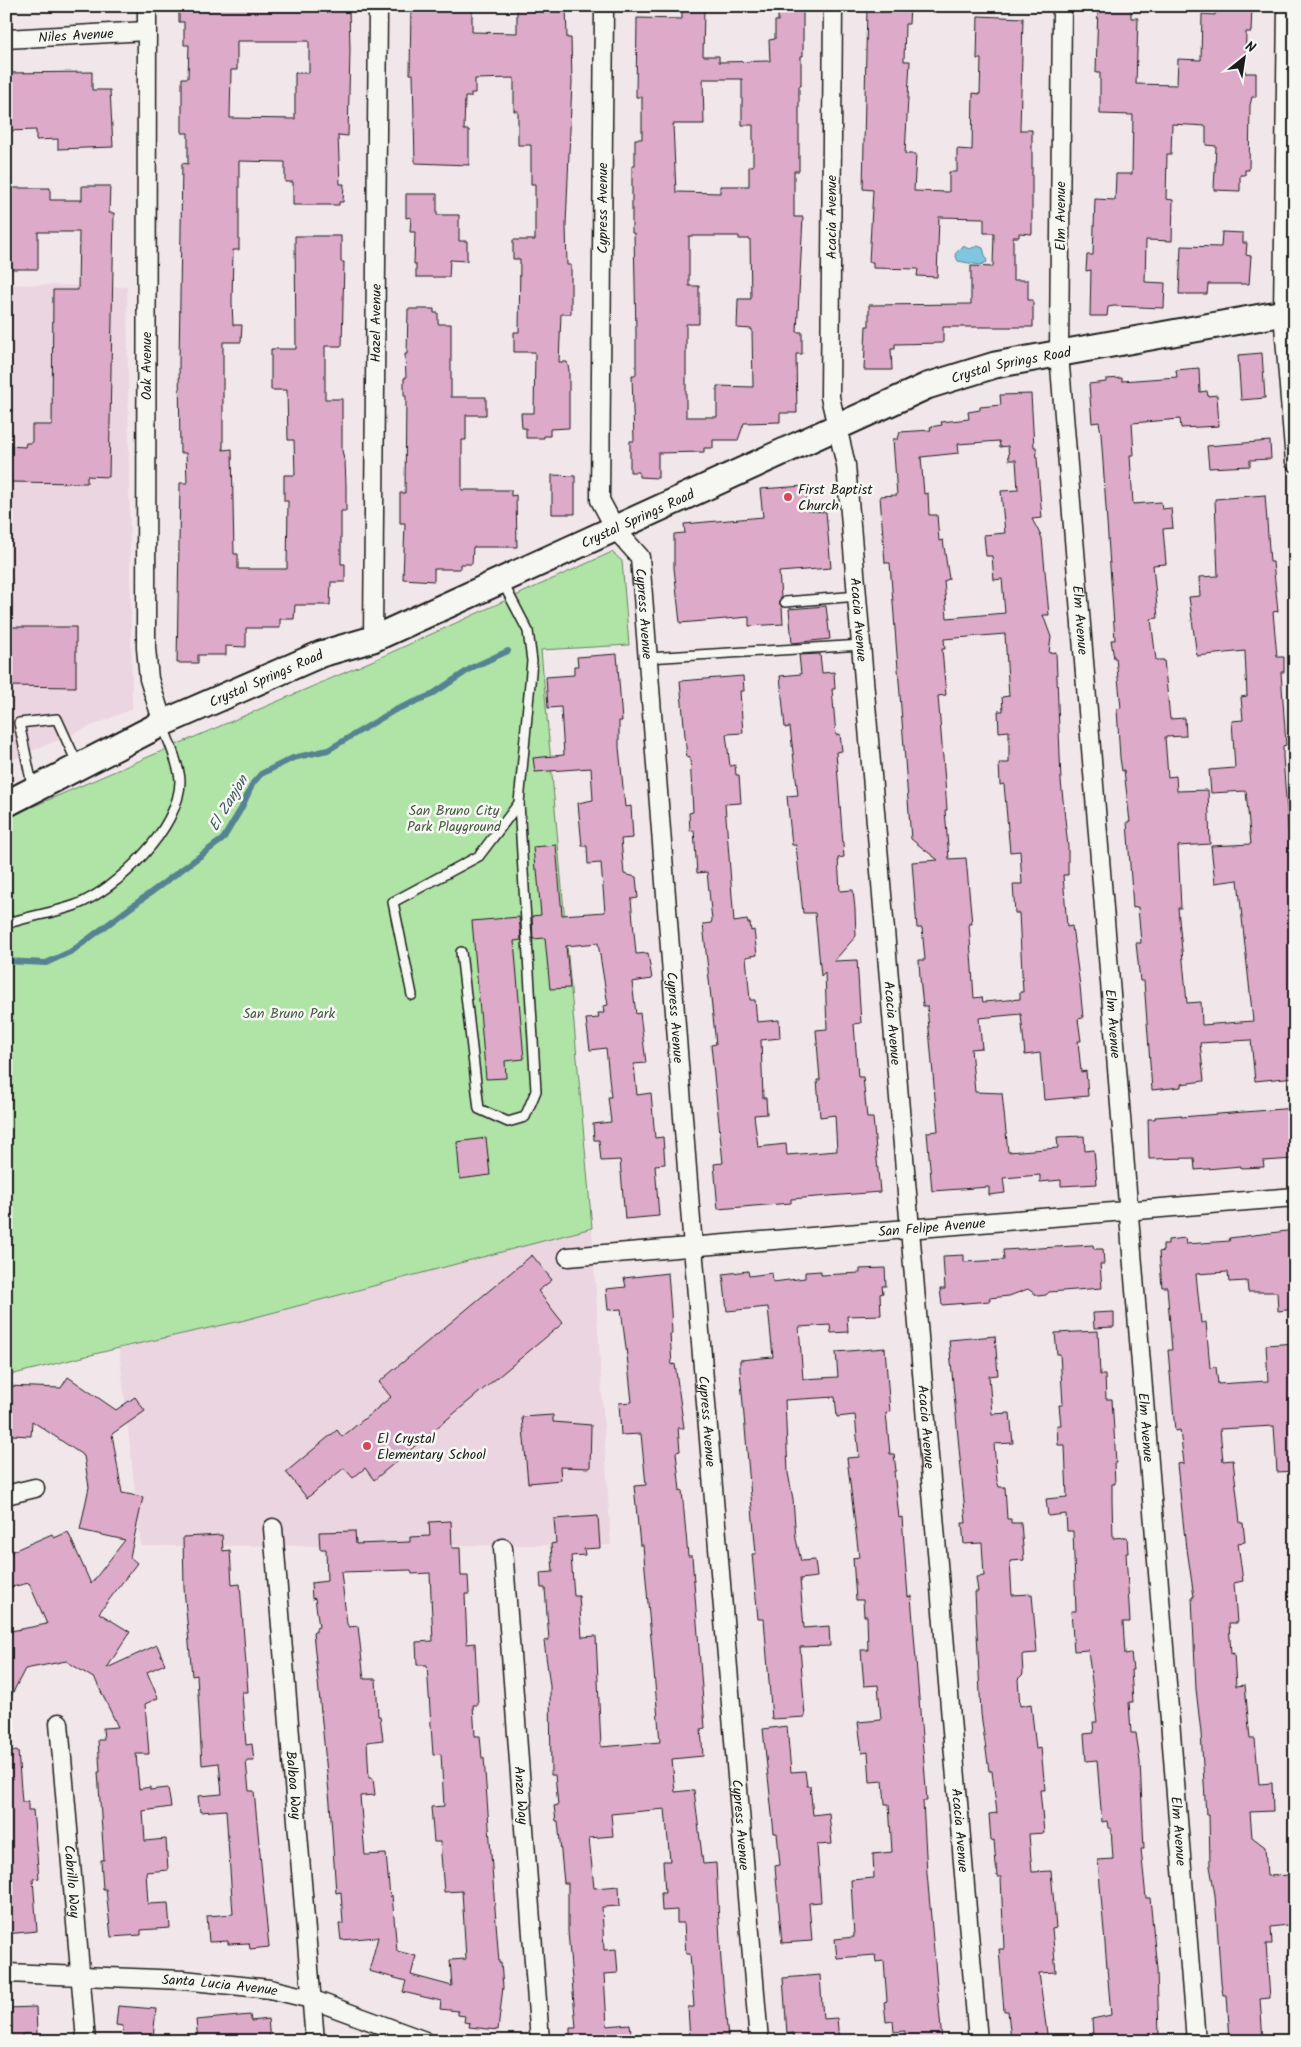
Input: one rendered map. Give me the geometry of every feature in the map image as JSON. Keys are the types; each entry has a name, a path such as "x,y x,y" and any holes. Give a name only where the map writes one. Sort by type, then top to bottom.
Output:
{"main road":[{"name":"Crystal Springs Road","path":"6,804 34,792 163,723 321,654 373,639 616,530 927,386 961,374 1289,312"}],"street":[{"name":"Oak Avenue","path":"147,6 146,648 149,679 163,723"},
{"name":"Hazel Avenue","path":"373,639 378,6"},
{"name":"Cypress Avenue","path":"604,6 600,500 616,530 640,558 693,1246 759,2041"},
{"name":"Acacia Avenue","path":"833,6 830,391 846,466 858,596 978,2041"},
{"name":"Elm Avenue","path":"1062,6 1059,354 1196,2041"},
{"path":"1287,6 1289,312 1295,462"},
{"name":"Niles Avenue","path":"6,39 146,32"},
{"name":"San Felipe Avenue","path":"568,1257 1295,1197"},
{"path":"6,1495 34,1488"},
{"name":"Balboa Way","path":"273,1528 315,2041"},
{"name":"Anza Way","path":"503,1548 540,2041"},
{"name":"Cabrillo Way","path":"59,1722 86,2041"},
{"name":"Santa Lucia Avenue","path":"6,1973 234,1983 270,1988 311,1999 425,2041"}],"lane":[{"path":"461,952 479,1109 508,1122 525,1117 536,1091 519,803 532,662 528,631 502,582"},
{"path":"785,602 858,596"},
{"path":"648,658 862,645"},
{"path":"34,792 18,723 57,718 79,768"},
{"path":"6,924 76,905 106,889 138,860 157,836 172,810 179,793 180,778 163,723"},
{"path":"412,996 393,902 479,856 519,803"}],"shaded area":[{"path":"6,284 127,287 132,709 6,762"},
{"name":"El Crystal Elementary School","path":"592,1228 611,1545 141,1546 119,1348 241,1321"}],"green space":[{"name":"San Bruno Park","path":"612,552 622,561 629,645 541,650 592,1228 241,1321 119,1348 6,1376 6,818 381,657"}],"water":[{"path":"963,246 969,249 978,246 983,248 987,262 980,265 958,261 955,254"}],"building":[{"path":"179,6 308,8 308,6 349,6 348,136 338,135 340,184 344,184 343,202 339,202 339,205 293,205 293,182 285,182 285,162 239,161 239,250 233,250 232,302 233,325 242,325 241,342 223,342 223,450 232,449 234,554 238,554 238,569 287,569 288,501 284,501 284,475 295,475 294,440 288,440 287,390 271,390 271,349 296,349 295,236 341,236 341,262 344,262 342,346 325,346 325,399 342,399 342,450 345,460 346,511 341,511 341,564 345,564 345,582 331,582 330,605 295,605 294,619 280,619 280,628 246,628 246,647 226,646 226,655 198,655 198,663 177,663 180,483 187,483 186,453 180,453 179,363 182,163 188,164 188,133 182,133 182,78 188,78 189,45 184,45 184,22 179,22","holes":["237,41 309,41 309,73 295,73 295,119 230,118 231,70 237,70"]},
{"path":"411,6 472,6 472,32 517,33 517,6 566,6 567,38 571,38 572,82 566,225 567,265 571,265 571,314 561,314 559,362 567,362 569,370 569,428 550,429 550,436 544,436 544,438 526,438 526,428 522,428 521,413 534,413 535,352 514,352 514,332 519,332 520,259 513,259 513,240 535,240 535,184 531,184 531,145 518,145 518,111 514,111 514,78 475,79 475,93 471,93 471,97 465,97 464,130 469,130 469,165 415,163 413,74 410,74"},
{"path":"867,6 910,6 909,24 905,24 904,61 910,61 905,154 916,154 914,191 949,192 949,172 957,172 957,149 972,150 973,93 980,94 981,59 977,59 978,16 1023,18 1020,130 1032,130 1032,234 1019,233 1019,237 1013,237 1013,280 1028,280 1028,300 1033,300 1033,327 943,327 943,343 895,344 895,349 891,349 892,370 864,370 866,326 869,326 869,305 971,304 971,266 993,267 994,233 984,233 984,218 939,217 937,277 917,276 918,269 873,268 873,262 869,262 873,190 863,189"},
{"path":"1098,6 1131,6 1131,18 1138,18 1136,84 1177,85 1178,59 1201,60 1202,14 1215,15 1216,6 1252,6 1251,32 1246,32 1245,73 1256,73 1256,97 1252,97 1250,105 1249,170 1245,170 1245,175 1240,175 1240,191 1214,190 1216,146 1206,145 1206,126 1172,124 1171,154 1167,154 1166,199 1173,200 1172,241 1146,240 1145,282 1165,283 1164,308 1114,306 1108,307 1107,316 1090,316 1091,270 1086,271 1087,255 1093,255 1095,199 1115,200 1116,174 1132,174 1133,115 1100,114 1100,73 1096,73"},
{"path":"682,8 704,9 703,56 719,56 719,62 770,61 769,40 775,39 775,21 778,21 778,12 803,12 803,56 801,56 801,86 799,86 799,171 794,171 794,217 803,217 797,332 802,332 802,354 796,354 797,413 780,413 780,422 744,423 738,440 713,440 713,448 704,448 704,452 658,453 658,478 639,477 639,472 630,472 630,441 634,441 632,375 636,375 632,166 635,166 635,139 642,139 642,97 636,97 637,18 682,19","holes":["703,79 742,79 742,125 753,125 753,166 749,166 749,186 720,186 720,193 676,192 673,124 704,124","689,236 739,236 739,239 750,239 751,299 738,299 737,328 752,329 753,387 717,386 717,417 686,417 686,324 699,324 699,286 689,286"]},
{"path":"92,72 92,90 110,90 113,147 58,149 58,139 36,140 36,130 6,131 6,73"},
{"path":"82,186 110,186 109,213 114,213 109,477 87,476 87,483 8,482 9,446 25,447 26,443 32,443 32,425 52,425 53,290 78,290 79,232 38,232 38,269 6,269 6,188 50,188 50,200 82,200"},
{"path":"406,194 437,194 437,215 459,215 459,241 467,241 467,261 450,260 449,277 416,277 416,264 414,264 415,232 410,232 411,217 406,218"},
{"path":"1222,232 1243,233 1243,243 1247,243 1246,255 1251,256 1249,284 1208,284 1207,294 1179,294 1181,246 1221,247"},
{"path":"408,309 434,309 434,313 438,313 438,324 451,324 451,397 486,397 486,415 466,415 466,440 462,440 462,490 511,490 511,496 516,495 517,547 473,547 472,564 460,564 460,569 434,569 434,581 403,579 405,523 400,523 400,493 405,493 406,396 404,396 404,378 406,378 405,354 407,354"},
{"path":"1262,353 1265,398 1241,400 1238,355"},
{"path":"1199,368 1200,392 1207,391 1208,396 1217,395 1219,426 1181,428 1180,419 1132,423 1134,455 1130,455 1133,504 1161,502 1162,509 1171,508 1173,528 1163,529 1166,564 1153,565 1158,618 1151,619 1156,660 1164,660 1170,719 1185,718 1186,736 1165,737 1168,777 1176,776 1177,791 1208,790 1210,844 1178,846 1181,908 1178,908 1187,1003 1201,1002 1202,1025 1253,1021 1238,880 1215,883 1211,846 1251,844 1246,791 1211,793 1209,770 1235,768 1232,721 1243,720 1241,697 1247,696 1245,651 1197,656 1189,597 1200,596 1199,577 1218,576 1215,499 1265,495 1270,562 1273,562 1278,611 1273,612 1277,657 1284,657 1284,672 1281,672 1286,745 1283,746 1283,757 1295,923 1295,1077 1255,1081 1251,1040 1200,1043 1204,1081 1181,1084 1181,1087 1152,1090 1144,981 1140,981 1136,943 1141,943 1138,907 1133,908 1127,822 1130,822 1124,770 1122,771 1120,758 1117,709 1121,708 1116,658 1114,658 1111,640 1115,640 1101,433 1099,422 1092,423 1089,384 1106,382 1106,379 1122,378 1122,381 1177,377 1176,370"},
{"path":"1031,394 1034,447 1036,447 1042,518 1032,519 1042,538 1049,615 1043,615 1051,637 1049,653 1056,652 1061,781 1068,847 1068,875 1063,875 1067,927 1072,926 1080,986 1083,1018 1078,1019 1081,1041 1078,1041 1081,1072 1086,1071 1088,1096 1044,1100 1040,1053 1025,1055 1021,1014 979,1018 982,1048 971,1049 975,1092 1002,1093 1008,1152 1058,1148 1057,1137 1084,1136 1085,1151 1094,1150 1097,1184 1061,1186 1061,1180 1040,1182 1040,1175 1003,1178 1005,1193 989,1195 989,1187 932,1191 927,1132 938,1131 927,1006 923,1006 920,978 919,960 925,960 922,928 917,928 912,862 938,860 911,839 890,563 885,563 880,496 897,495 893,439 898,439 900,432 931,430 930,427 942,425 941,422 969,419 968,412 980,410 980,407 1001,405 1000,395","holes":["999,441 1000,447 1008,446 1009,460 1016,460 1018,490 1001,491 1005,533 984,535 986,556 992,556 994,580 1002,579 1005,613 947,618 944,581 949,579 943,540 939,541 937,515 929,515 928,493 924,494 921,457 959,453 958,444","1005,634 1009,696 1002,697 1003,711 998,711 999,732 1009,731 1009,763 999,763 1000,785 1004,784 1010,852 1020,851 1022,884 1013,884 1015,913 1019,913 1023,992 1020,992 1020,999 983,1002 982,997 974,998 969,924 972,924 966,858 949,859 938,696 946,695 942,649 945,649 944,639"]},
{"path":"1270,441 1271,459 1250,460 1250,466 1209,468 1207,446"},
{"path":"552,475 575,476 575,514 552,514"},
{"path":"805,486 808,511 826,512 831,568 779,572 781,597 779,602 782,607 783,624 749,626 749,617 680,623 674,568 674,534 685,533 684,524 763,517 760,489"},
{"path":"826,606 830,639 792,643 789,609"},
{"path":"6,627 76,627 76,687 6,686"},
{"path":"617,654 622,721 619,721 619,747 625,807 631,806 633,838 621,839 624,874 636,877 638,898 631,899 636,954 648,953 652,979 632,982 636,1014 640,1013 646,1063 634,1064 637,1095 651,1093 655,1138 663,1137 665,1164 655,1165 659,1216 625,1219 620,1160 601,1161 599,1140 594,1140 593,1124 611,1122 608,1097 611,1097 606,1048 590,1050 586,1019 599,1018 598,1013 604,1013 603,1006 608,1005 598,943 566,946 570,988 550,989 545,938 533,939 532,916 541,915 533,847 556,845 562,915 605,912 601,863 588,864 587,846 582,846 578,803 593,800 591,768 535,772 533,758 564,755 561,707 548,708 546,677 574,675 574,666 578,666 577,657"},
{"path":"820,654 822,673 834,672 835,689 832,689 836,735 840,734 842,751 836,752 844,857 838,858 840,891 853,890 855,909 856,936 834,961 857,960 861,1023 854,1024 858,1077 863,1077 867,1118 873,1118 880,1192 791,1199 791,1203 718,1209 714,1164 723,1163 711,1045 716,1044 703,924 711,923 712,920 707,872 697,873 694,830 690,831 689,813 693,812 690,757 687,758 680,681 743,676 744,691 740,691 743,733 726,734 730,766 735,765 736,775 739,775 741,803 725,804 734,922 747,920 750,923 751,931 754,930 757,955 746,957 750,1000 755,1000 757,1022 779,1020 780,1038 761,1040 763,1098 766,1098 767,1114 754,1115 758,1147 786,1144 787,1155 837,1151 835,1115 820,1117 817,1080 820,1080 816,1030 827,1029 825,972 821,976 815,913 803,913 796,845 792,845 787,796 798,795 790,727 785,728 780,676 801,674 799,655"},
{"path":"519,917 521,940 514,941 524,1059 505,1061 506,1078 486,1079 472,921"},
{"path":"1295,1108 1295,1159 1263,1161 1264,1167 1241,1168 1241,1166 1195,1170 1194,1158 1149,1159 1148,1119 1181,1115 1181,1117"},
{"path":"486,1138 490,1175 460,1179 457,1142"},
{"path":"1295,1230 1295,1309 1278,1311 1277,1292 1248,1292 1247,1281 1229,1282 1228,1272 1196,1274 1201,1323 1206,1322 1210,1368 1216,1367 1218,1384 1268,1381 1266,1345 1295,1343 1295,1471 1277,1472 1274,1426 1220,1429 1223,1461 1233,1460 1240,1523 1243,1523 1245,1542 1238,1543 1243,1581 1234,1583 1237,1623 1229,1623 1231,1654 1234,1653 1236,1686 1245,1685 1250,1739 1255,1739 1259,1784 1272,1783 1273,1811 1250,1812 1252,1837 1265,1847 1267,1876 1293,1875 1295,1908 1295,1924 1271,1927 1272,1944 1266,1944 1270,1998 1260,1999 1263,2041 1230,2041 1227,1995 1223,1995 1221,1982 1215,1895 1210,1866 1209,1815 1206,1815 1201,1733 1196,1689 1192,1597 1194,1597 1186,1549 1177,1464 1184,1463 1180,1430 1175,1431 1168,1350 1172,1350 1167,1287 1162,1287 1159,1252 1163,1251 1163,1244 1168,1244 1168,1240 1185,1238 1186,1244 1230,1241 1229,1238"},
{"path":"1093,1245 1094,1249 1103,1249 1104,1264 1100,1264 1102,1288 1049,1292 1046,1295 1038,1296 1028,1289 1009,1296 989,1298 990,1301 942,1305 940,1289 945,1289 943,1256 964,1255 964,1262 1004,1260 1003,1250"},
{"path":"532,1255 552,1280 538,1291 563,1323 374,1480 365,1468 353,1478 344,1468 307,1498 286,1472 337,1430 342,1437 391,1397 379,1382"},
{"path":"885,1268 886,1286 882,1286 883,1293 880,1294 881,1315 847,1316 848,1332 831,1333 830,1325 799,1327 803,1379 838,1377 836,1352 885,1348 890,1412 886,1413 890,1454 894,1454 899,1518 902,1517 908,1597 911,1596 927,1801 923,1801 927,1873 942,2041 905,2041 905,2031 894,2032 893,2021 886,2022 884,2002 887,2001 884,1961 876,1962 875,1955 837,1958 835,1939 854,1937 851,1880 874,1878 873,1854 892,1852 889,1804 885,1804 883,1781 870,1782 868,1752 862,1753 858,1722 881,1720 878,1685 864,1686 861,1650 868,1650 867,1616 864,1616 863,1600 856,1600 853,1558 859,1557 847,1458 859,1457 855,1415 837,1417 835,1397 785,1400 788,1473 793,1499 796,1539 801,1561 815,1560 817,1577 800,1579 804,1628 829,1626 830,1646 800,1647 805,1717 772,1719 764,1619 758,1619 752,1554 756,1554 740,1370 740,1360 773,1357 768,1307 727,1311 723,1274 748,1271 749,1276 772,1273 773,1282 805,1278 805,1272 821,1271 821,1275 860,1273 860,1269"},
{"path":"668,1273 672,1365 675,1364 684,1428 678,1428 680,1451 676,1452 680,1491 682,1490 688,1556 692,1556 705,1728 701,1729 703,1756 672,1759 675,1792 694,1790 703,1864 716,1863 721,1961 728,2039 690,2041 688,2007 694,2007 690,1954 686,1954 684,1923 677,1923 677,1910 662,1911 661,1893 665,1893 663,1861 670,1861 665,1809 611,1814 613,1836 589,1838 594,1888 619,1886 620,1906 602,1907 604,1950 616,1949 618,1973 604,1974 607,2026 630,2024 632,2041 570,2041 570,2028 576,2028 568,1931 568,1883 564,1883 558,1821 556,1821 554,1806 558,1805 555,1775 551,1775 550,1686 544,1641 549,1640 545,1588 541,1588 540,1573 553,1572 551,1544 556,1543 554,1519 598,1516 600,1548 584,1549 585,1555 571,1556 574,1596 579,1596 582,1637 596,1636 601,1747 660,1742 643,1545 640,1545 634,1486 646,1485 641,1434 621,1435 619,1403 632,1402 621,1309 608,1310 606,1289 626,1287 624,1278"},
{"path":"1114,1312 1114,1327 1094,1328 1093,1313"},
{"path":"1098,1331 1100,1375 1105,1375 1106,1399 1112,1399 1116,1463 1114,1463 1115,1484 1112,1484 1113,1538 1127,1537 1128,1553 1126,1553 1130,1622 1123,1622 1125,1654 1131,1653 1133,1670 1131,1670 1133,1702 1129,1702 1131,1733 1136,1733 1140,1762 1144,1849 1141,1849 1146,1898 1150,1898 1157,1969 1159,2036 1093,2035 1092,2019 1111,2015 1098,1860 1113,1859 1111,1828 1108,1828 1107,1821 1102,1822 1097,1760 1086,1761 1084,1734 1094,1733 1093,1722 1097,1722 1088,1650 1074,1651 1071,1611 1076,1611 1073,1531 1067,1531 1066,1514 1048,1516 1046,1499 1067,1497 1065,1445 1058,1445 1057,1425 1061,1425 1059,1405 1063,1405 1060,1354 1057,1354 1055,1333"},
{"path":"995,1336 998,1375 989,1376 992,1414 1010,1413 1013,1443 994,1444 997,1481 999,1487 1005,1487 1007,1519 1011,1519 1011,1523 1021,1523 1024,1560 1010,1561 1012,1595 1032,1594 1037,1653 1023,1654 1023,1674 1018,1679 1020,1706 1031,1704 1036,1749 1041,1748 1045,1790 1040,1790 1044,1833 1029,1834 1032,1872 1051,1871 1056,1928 1052,1929 1056,1972 1039,1973 1048,2041 1011,2041 1008,2011 1004,2011 999,1949 1004,1949 1001,1877 997,1877 994,1840 991,1841 989,1814 997,1813 992,1771 989,1771 981,1714 975,1592 978,1592 976,1577 984,1576 982,1543 964,1544 962,1523 966,1523 949,1340"},
{"path":"68,1377 116,1410 135,1397 145,1411 112,1434 122,1493 143,1497 130,1557 137,1563 99,1613 130,1632 107,1668 157,1645 165,1664 147,1672 158,1698 145,1704 149,1754 136,1754 139,1789 150,1787 150,1790 168,1788 171,1807 143,1811 145,1841 166,1839 168,1870 146,1872 148,1904 168,1903 170,1928 141,1930 141,1935 111,1937 106,1889 103,1889 101,1860 104,1860 98,1772 100,1772 98,1740 104,1740 103,1728 118,1727 95,1679 66,1661 25,1669 6,1706 6,1632 47,1624 29,1583 6,1588 6,1554 52,1534 54,1538 68,1532 91,1584 125,1540 80,1530 89,1487 84,1456 32,1421 31,1436 11,1435 12,1407 6,1407 6,1386 61,1388"},
{"path":"553,1415 553,1422 591,1425 590,1468 560,1467 561,1480 528,1483 522,1417"},
{"path":"451,1521 452,1548 460,1548 461,1576 468,1576 469,1594 465,1594 467,1644 475,1643 478,1705 473,1705 475,1736 480,1736 482,1758 484,1758 499,1963 501,1963 503,1987 498,2030 469,2027 470,2023 464,2022 465,2016 458,2015 458,2011 440,2009 441,2001 403,1992 406,1981 369,1971 378,1937 341,1940 339,1924 343,1924 341,1892 336,1893 330,1803 313,1632 316,1632 316,1628 319,1627 315,1598 312,1599 311,1583 327,1581 326,1549 320,1549 319,1532 355,1531 356,1544 410,1542 410,1537 430,1536 429,1522","holes":["411,1570 412,1574 430,1573 433,1641 416,1642 417,1665 427,1665 433,1755 441,1754 444,1806 431,1807 434,1842 440,1842 444,1892 462,1891 466,1959 450,1960 452,1986 411,1975 416,1956 397,1951 386,1854 365,1855 360,1796 375,1795 373,1778 369,1778 367,1742 383,1740 380,1716 378,1716 376,1679 364,1679 358,1626 349,1627 347,1624 341,1572"]},
{"path":"222,1535 223,1551 230,1550 232,1585 240,1584 248,1692 242,1692 246,1745 252,1744 254,1761 246,1761 249,1791 254,1791 269,1947 250,1949 249,1943 228,1944 228,1941 209,1942 207,1916 233,1914 226,1810 200,1812 198,1796 222,1794 219,1763 202,1765 197,1675 192,1676 184,1588 183,1537"},
{"path":"787,1726 791,1772 805,1771 807,1786 810,1786 813,1815 829,1813 832,1844 817,1845 821,1902 809,1903 812,1941 782,1943 775,1866 780,1865 777,1833 774,1833 763,1729"},
{"path":"18,1751 22,1802 28,1801 28,1810 33,1810 39,1878 33,1879 37,1931 6,1934 6,1752"},
{"path":"820,1975 823,2019 837,2018 839,2041 794,2041 793,2033 787,2034 783,1978"},
{"path":"118,2006 156,2009 153,2038 122,2035 123,2026 116,2025"},
{"path":"36,2007 37,2034 22,2034 22,2041 6,2041 6,2008"},
{"path":"250,2015 251,2021 268,2019 270,2041 198,2041 196,2020"}],"waterway":[{"name":"El Zanjon","path":"6,961 46,963 72,951 223,839 241,809 253,783 261,774 293,758 328,750 395,710 431,695 473,667 508,651"}],"place":[{"name":"First Baptist Church","path":"788,497"},
{"name":"El Crystal Elementary School","path":"367,1446"}],"park label":[{"name":"San Bruno City Park Playground","path":"454,818"}]}
